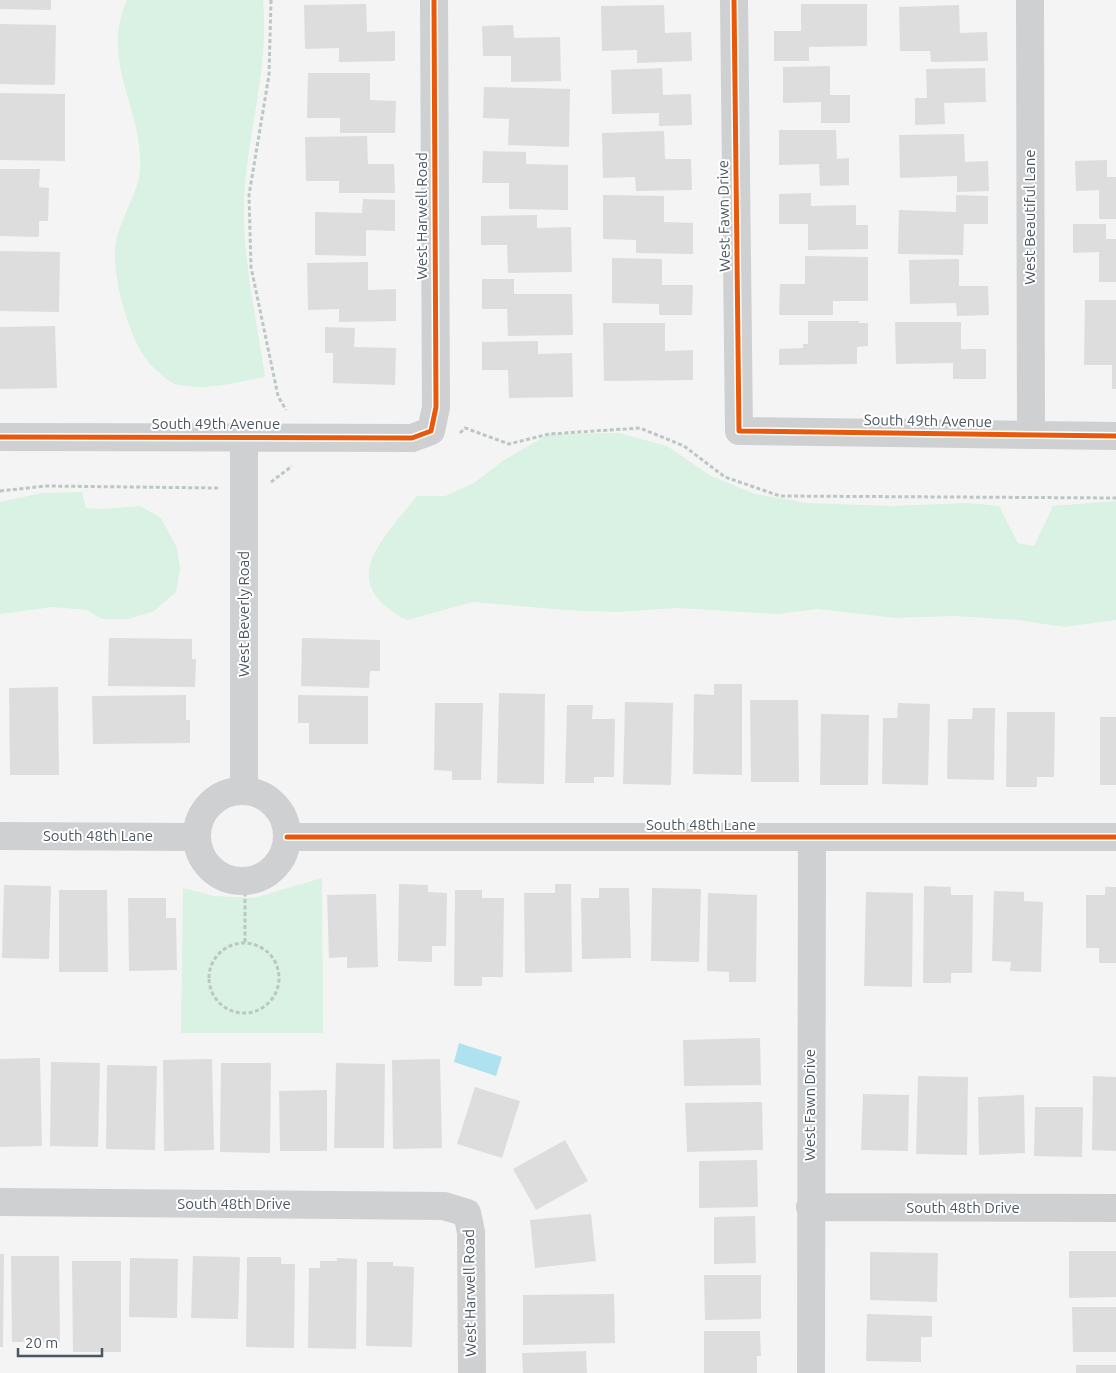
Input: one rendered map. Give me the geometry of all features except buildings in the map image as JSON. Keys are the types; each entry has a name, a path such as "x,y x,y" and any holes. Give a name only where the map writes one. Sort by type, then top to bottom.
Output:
{"street":[{"name":"West Harwell Road","path":"431,431 436,407 434,0"},
{"name":"West Fawn Drive","path":"734,0 739,431"},
{"name":"West Beautiful Lane","path":"1030,0 1031,435"},
{"name":"South 49th Avenue","path":"0,437 412,438 431,431"},
{"name":"South 49th Avenue","path":"739,431 1116,436"},
{"name":"West Beverly Road","path":"244,437 244,791"},
{"path":"244,791 257,794 269,800 279,811 285,823 287,837 283,854 274,869 264,876 245,881 230,880 210,868 198,848 197,837 201,816 207,808 223,795 244,791"},
{"name":"South 48th Lane","path":"0,836 197,837"},
{"name":"South 48th Lane","path":"287,837 1116,838"},
{"name":"West Fawn Drive","path":"811,1373 812,838"},
{"name":"South 48th Drive","path":"0,1202 444,1206 467,1213"},
{"name":"South 48th Drive","path":"810,1207 1116,1208"},
{"name":"West Harwell Road","path":"467,1213 472,1250 472,1373"}],"path":[{"path":"271,0 269,75 249,195 251,267 278,396 290,418 293,437"},
{"path":"465,428 509,444 549,434 640,428 684,446 725,477 780,496 1116,498"},
{"path":"245,881 245,942"},
{"path":"245,942 261,946 273,957 279,973 277,989 268,1003 254,1012 239,1013 225,1008 214,997 208,982 210,967 217,954 230,944 245,942"}],"green space":[{"path":"127,0 263,0 263,54 248,158 244,211 246,252 265,377 209,387 186,386 170,382 149,363 129,325 120,292 115,262 115,249 119,229 136,190 140,170 136,126 120,65 118,44 120,23"},
{"path":"619,433 667,446 711,476 755,494 807,503 891,506 968,503 999,506 1018,543 1034,546 1053,506 1116,501 1116,620 1064,627 1018,620 954,616 896,618 817,609 778,614 677,608 617,612 565,610 473,602 407,620 385,606 373,591 369,576 372,561 379,545 417,496 445,496 474,483 504,460 549,434"},
{"path":"82,492 86,508 103,509 140,506 161,518 177,548 180,569 176,592 154,611 128,619 102,619 87,610 53,607 0,614 0,502 42,493"},
{"path":"322,878 323,1033 181,1033 183,888 214,896 253,898"}],"water":[{"path":"459,1043 502,1057 496,1076 454,1062"}],"cycle path":[{"path":"0,437 412,438 431,431 436,407 434,0"},
{"path":"734,0 739,431 1116,436"},
{"path":"287,837 1116,837"}]}
